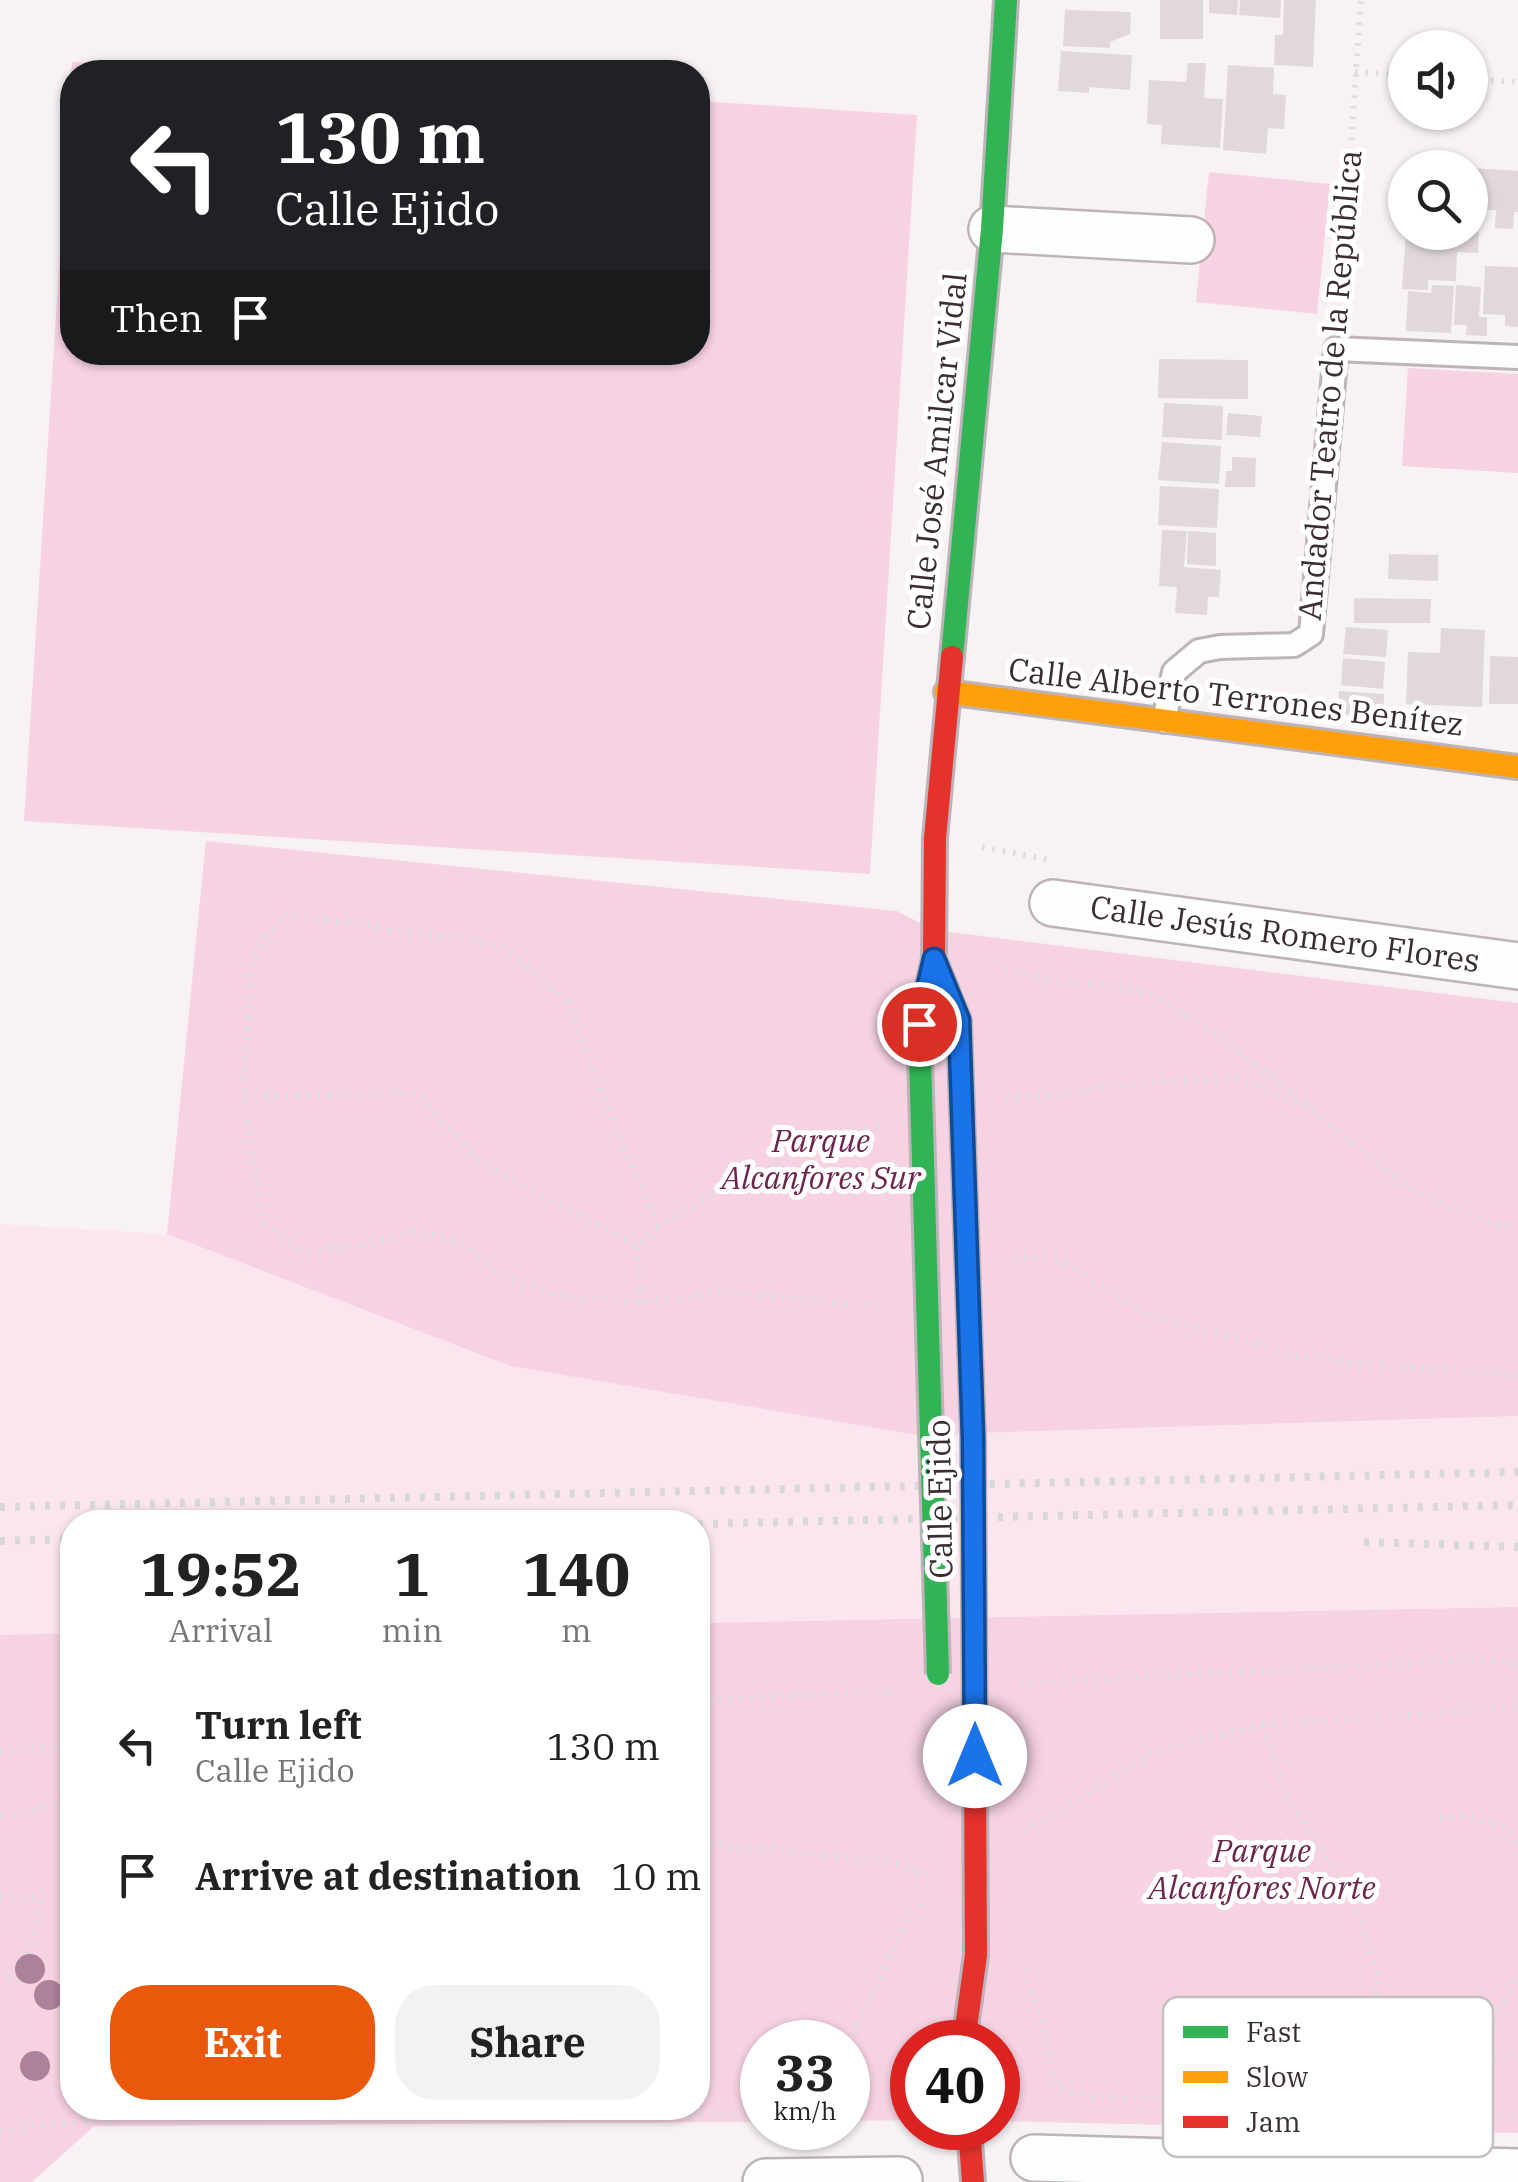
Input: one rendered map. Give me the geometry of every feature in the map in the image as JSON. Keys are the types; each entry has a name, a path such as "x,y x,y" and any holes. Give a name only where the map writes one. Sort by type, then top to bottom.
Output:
{"street":[{"name":"Calle José Amilcar Vidal","path":"934,909 946,692 992,229 1006,0"},
{"path":"992,229 1191,240"},
{"name":"Calle Alberto Terrones Benítez","path":"946,692 1518,767"},
{"name":"Calle Jesús Romero Flores","path":"1052,903 1518,966"},
{"name":"Calle Ejido","path":"928,1693 919,1024 934,959 934,909"},
{"name":"Calle Ejido","path":"934,959 959,1020 973,1437 976,1955 966,2020"},
{"name":"Calle Ejido","path":"950,1974 959,2020"},
{"path":"971,2150 973,2182"},
{"path":"1034,2158 1518,2172"},
{"path":"766,2182 899,2180"}],"lane":[{"path":"1336,349 1518,357"},
{"name":"Andador Teatro de la República","path":"1164,721 1174,672 1200,651 1294,645 1311,634 1336,349"}],"path":[{"name":"Andador Teatro de la República","path":"1336,349 1361,0"},
{"path":"1355,72 1388,74"},
{"path":"1488,81 1518,82"},
{"path":"935,838 1058,862 1052,903"},
{"path":"658,1226 612,1120 568,1002 504,947 282,913 252,960 244,1097 262,1222 300,1249 358,1247 416,1231 465,1243 498,1274 553,1295 640,1302 731,1292 888,1308"},
{"path":"1005,971 1152,994 1229,1043 1412,1190 1494,1224 1518,1225"},
{"path":"1005,1100 1154,1082 1236,1080 1308,1108"},
{"path":"244,1097 418,1093 480,1162 638,1247"},
{"path":"640,1302 638,1247 658,1226 724,1189 851,1132 889,1124"},
{"path":"1010,1258 1058,1260 1144,1313 1299,1356 1453,1372 1518,1374"},
{"path":"1016,1684 1474,1660 1518,1664"},
{"path":"710,1700 928,1693"},
{"path":"1021,1834 1156,1752 1263,1724 1518,1707"},
{"path":"1263,1724 1288,1799 1354,1899 1377,1974 1375,1997"},
{"path":"0,1751 60,1744"},
{"path":"0,1815 60,1805"},
{"path":"1440,1820 1462,1816 1507,1827 1518,1841"},
{"path":"710,1845 892,1860 938,1882"},
{"path":"860,2020 912,1911 940,1896"},
{"path":"0,1899 42,1900 23,1980 0,1976"},
{"path":"1022,1964 1042,2025 1056,2087 1090,2096 1163,2099"},
{"path":"1493,2019 1518,1976"},
{"path":"1493,2059 1518,2053"},
{"path":"710,2114 740,2114"},
{"path":"1493,2116 1518,2117"},
{"path":"0,2130 98,2120"}],"shaded area":[{"path":"0,1224 167,1234 510,1366 917,1435 1518,1416 1518,1607 710,1623 710,1510 60,1510 60,1633 0,1635"}],"green space":[{"path":"710,102 917,115 870,874 24,821 60,252 60,365 710,365"},
{"path":"1209,172 1330,184 1317,314 1196,302"},
{"path":"1408,368 1518,374 1518,473 1402,466"},
{"name":"Parque Alcanfores Sur","path":"206,841 897,911 934,930 1518,1003 1518,1416 917,1435 510,1366 167,1234"},
{"name":"Parque Alcanfores Norte","path":"1518,1607 1518,2133 1493,2132 1493,1997 1163,1997 1163,2125 1020,2122 1020,2020 890,2020 890,2120 870,2121 870,2020 740,2020 740,2122 94,2126 32,2182 0,2182 0,1635 60,1633 60,2120 710,2120 710,1623"}],"building":[{"path":"1160,0 1203,0 1203,39 1160,39"},
{"path":"1209,0 1238,0 1237,15 1209,13"},
{"path":"1240,0 1281,0 1280,18 1239,15"},
{"path":"1284,0 1316,0 1313,67 1274,65 1275,35 1283,35"},
{"path":"1065,10 1131,12 1130,34 1110,42 1110,48 1063,46"},
{"path":"1061,51 1132,55 1130,90 1089,87 1089,93 1058,91"},
{"path":"1188,63 1206,63 1204,98 1223,99 1220,148 1161,144 1162,125 1147,124 1149,80 1186,82"},
{"path":"1228,65 1274,68 1273,94 1286,95 1284,129 1268,128 1266,154 1223,150"},
{"path":"1488,169 1518,171 1518,212 1514,212 1513,229 1495,228 1496,210 1488,210"},
{"path":"1405,250 1478,250 1457,252 1456,281 1428,280 1428,290 1402,289"},
{"path":"1485,266 1518,267 1518,327 1505,326 1505,315 1483,314"},
{"path":"1432,285 1454,286 1451,333 1406,331 1408,291 1431,293"},
{"path":"1456,285 1481,287 1479,317 1487,317 1487,336 1466,335 1467,325 1454,325"},
{"path":"1159,359 1248,360 1248,399 1158,398"},
{"path":"1164,403 1223,406 1222,440 1162,437"},
{"path":"1228,413 1262,416 1260,437 1226,435"},
{"path":"1162,442 1221,446 1219,484 1158,480"},
{"path":"1232,457 1256,458 1255,487 1225,487 1226,471 1232,471"},
{"path":"1160,486 1219,489 1217,528 1158,525"},
{"path":"1162,530 1187,531 1184,567 1221,570 1219,597 1208,597 1207,615 1175,613 1177,587 1159,586"},
{"path":"1188,531 1216,533 1216,566 1187,564"},
{"path":"1389,554 1438,555 1438,581 1388,579"},
{"path":"1354,598 1431,599 1430,623 1354,623"},
{"path":"1346,627 1388,630 1386,657 1343,654"},
{"path":"1441,628 1485,630 1482,707 1406,704 1408,652 1440,653"},
{"path":"1490,656 1518,657 1518,704 1489,704"},
{"path":"1343,658 1385,662 1383,689 1341,685"},
{"path":"1339,691 1384,694 1383,717 1338,714"}],"railway":[{"path":"0,1507 1518,1472"},
{"path":"710,1524 1518,1505"},
{"path":"0,1541 60,1539"},
{"path":"1364,1542 1518,1547"}],"traffic: fast":[{"path":"952,657 992,229 1006,0"},
{"path":"934,959 959,1021 973,1437 975,1769"},
{"path":"934,959 919,1024 938,1674"}],"traffic: slow":[{"path":"946,692 1518,767"}],"traffic: jam":[{"path":"934,959 935,838 952,657"},
{"path":"967,2020 976,1955 975,1769"},
{"path":"971,2150 973,2182"}],"route":[{"path":"919,1024 934,959 959,1020 973,1437 975,1756"}]}
